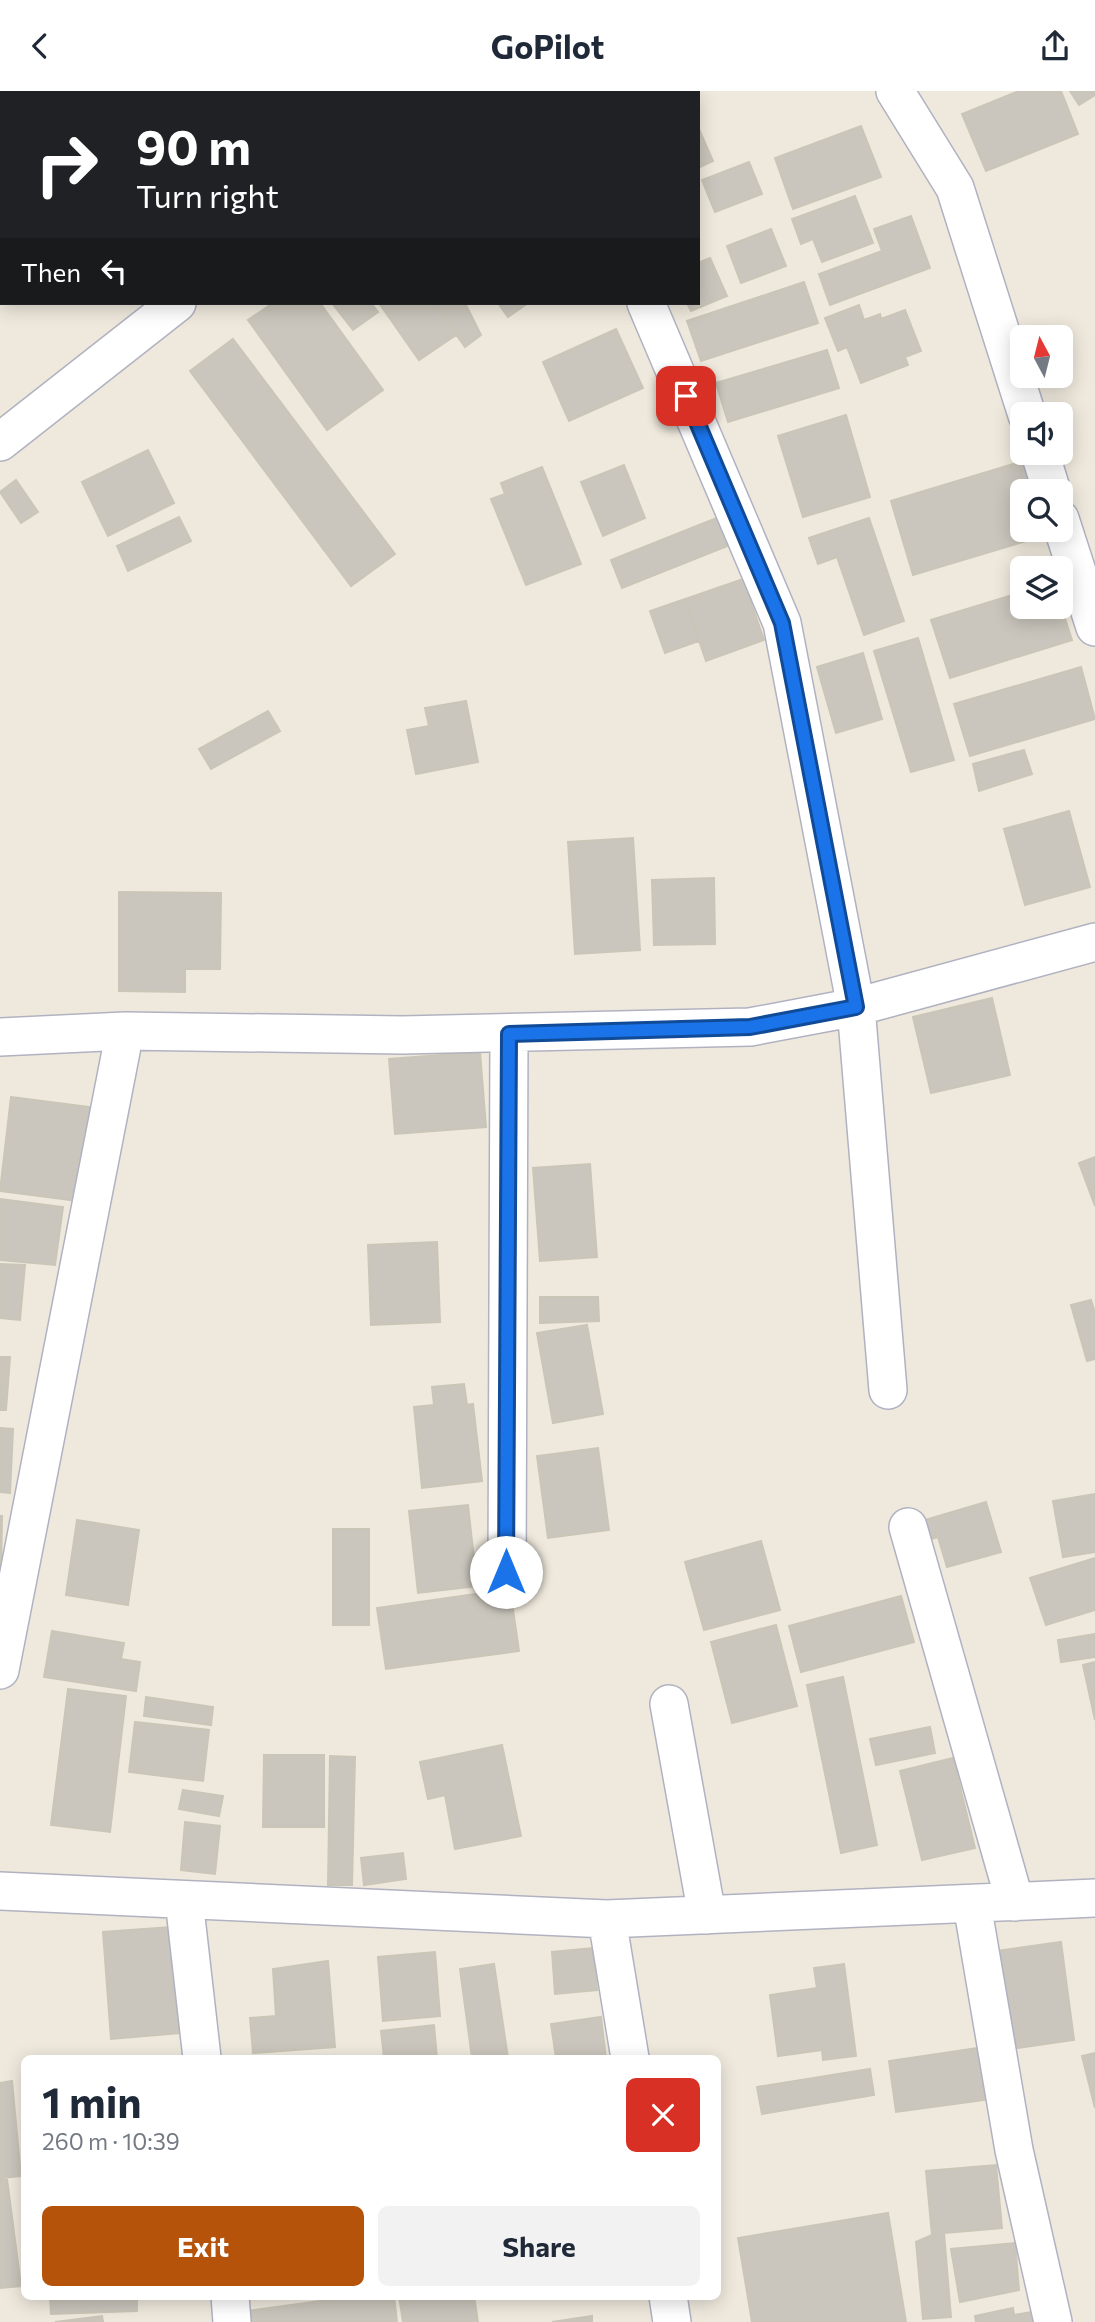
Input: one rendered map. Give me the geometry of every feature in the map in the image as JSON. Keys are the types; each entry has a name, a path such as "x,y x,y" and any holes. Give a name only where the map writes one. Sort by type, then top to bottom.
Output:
{"street":[{"path":"895,91 955,188 1023,402"},
{"path":"0,442 174,305"},
{"path":"647,305 782,623 856,1007 888,1390"},
{"path":"1067,542 1095,627"},
{"path":"0,1037 125,1031 403,1035 750,1027 856,1007 1095,942"},
{"path":"0,1670 125,1031"},
{"path":"506,1572 509,1034"},
{"path":"908,1527 1015,1902"},
{"path":"669,1704 708,1915"},
{"path":"0,1891 607,1919 1095,1898"},
{"path":"184,1900 202,2055"},
{"path":"972,1904 1014,2150 1053,2322"},
{"path":"607,1919 630,2055"},
{"path":"229,2300 232,2322"},
{"path":"669,2300 672,2322"}],"building":[{"path":"1019,91 1061,91 1078,134 986,171 962,114"},
{"path":"1070,91 1095,91 1095,95 1079,105"},
{"path":"861,126 881,177 793,209 775,158"},
{"path":"700,132 713,161 700,167"},
{"path":"749,162 762,194 715,212 702,180"},
{"path":"855,196 873,243 822,262 813,239 801,244 792,219"},
{"path":"911,216 930,268 830,305 819,274 882,251 874,229"},
{"path":"771,229 786,266 741,283 727,246"},
{"path":"710,258 727,296 691,311 688,305 700,305 700,262"},
{"path":"804,282 818,323 701,361 687,321"},
{"path":"270,305 321,305 383,390 327,430 248,320"},
{"path":"334,305 373,305 378,312 353,330"},
{"path":"380,305 435,305 456,335 419,360"},
{"path":"435,305 466,305 481,335 465,347"},
{"path":"499,305 525,305 508,317"},
{"path":"859,305 864,320 880,314 881,319 905,310 921,351 905,357 908,365 861,383 847,347 838,351 825,318"},
{"path":"616,329 643,388 569,421 543,362"},
{"path":"233,339 395,554 351,586 190,371"},
{"path":"827,350 839,388 728,422 716,383"},
{"path":"846,415 870,497 803,517 778,436"},
{"path":"148,450 174,503 108,536 82,482"},
{"path":"624,465 645,518 603,536 581,482"},
{"path":"1010,465 1024,465 1029,479 1010,479 1010,542 1023,542 913,575 891,501"},
{"path":"542,467 581,564 526,585 491,499 505,494 501,483"},
{"path":"16,480 38,512 21,523 0,492"},
{"path":"179,517 191,541 128,571 117,546"},
{"path":"719,517 730,545 622,588 611,560"},
{"path":"869,518 904,621 864,635 837,557 818,564 809,538"},
{"path":"743,579 764,640 706,661 685,599"},
{"path":"1010,596 1010,619 1065,619 1072,640 950,678 931,620"},
{"path":"685,599 699,641 665,653 650,611"},
{"path":"918,638 954,760 911,772 874,651"},
{"path":"863,653 882,719 836,733 817,667"},
{"path":"1081,667 1095,719 970,756 954,704"},
{"path":"466,701 478,762 416,774 407,730 429,726 425,708"},
{"path":"268,711 280,731 211,769 199,749"},
{"path":"1024,750 1032,774 979,791 973,764"},
{"path":"1069,811 1090,887 1025,905 1004,829"},
{"path":"633,838 640,950 575,954 568,842"},
{"path":"714,878 715,944 654,945 652,880"},
{"path":"119,892 221,893 220,969 185,969 185,992 119,991"},
{"path":"992,998 1010,1075 931,1093 913,1017"},
{"path":"480,1052 486,1127 395,1134 389,1059"},
{"path":"11,1097 90,1107 77,1201 0,1191"},
{"path":"1095,1157 1095,1206 1079,1163"},
{"path":"590,1164 597,1257 540,1261 533,1168"},
{"path":"0,1199 63,1207 55,1265 0,1260"},
{"path":"437,1242 440,1322 371,1325 368,1245"},
{"path":"0,1264 25,1265 20,1320 0,1318"},
{"path":"540,1297 598,1297 599,1321 540,1323"},
{"path":"1091,1300 1095,1313 1095,1359 1087,1361 1071,1305"},
{"path":"587,1325 603,1414 553,1423 537,1333"},
{"path":"0,1357 10,1357 6,1410 0,1410"},
{"path":"464,1384 467,1405 473,1404 482,1481 422,1488 414,1407 434,1405 432,1387"},
{"path":"0,1428 13,1429 10,1493 0,1492"},
{"path":"598,1448 609,1530 548,1538 537,1456"},
{"path":"1095,1494 1095,1552 1063,1557 1053,1501"},
{"path":"986,1502 1001,1552 947,1567 938,1537 928,1540 922,1521"},
{"path":"468,1505 477,1586 418,1593 409,1511"},
{"path":"2,1516 1,1573 0,1573"},
{"path":"77,1520 139,1530 128,1605 66,1595"},
{"path":"333,1529 369,1529 369,1625 333,1625"},
{"path":"761,1541 780,1610 704,1630 685,1562"},
{"path":"1095,1558 1095,1610 1046,1625 1030,1578"},
{"path":"510,1589 519,1651 386,1669 377,1608"},
{"path":"901,1596 914,1642 801,1672 789,1626"},
{"path":"776,1625 797,1706 732,1723 711,1642"},
{"path":"52,1631 124,1643 121,1659 140,1662 136,1691 44,1677"},
{"path":"1095,1634 1095,1657 1061,1662 1058,1640"},
{"path":"1095,1662 1095,1720 1083,1665"},
{"path":"843,1677 877,1845 841,1853 807,1685"},
{"path":"68,1689 126,1696 110,1832 51,1825"},
{"path":"146,1697 213,1707 211,1725 144,1716"},
{"path":"135,1722 209,1730 203,1781 129,1772"},
{"path":"930,1727 935,1753 876,1765 870,1739"},
{"path":"502,1745 521,1836 455,1849 445,1795 428,1799 420,1762"},
{"path":"264,1755 324,1755 324,1827 263,1827"},
{"path":"330,1756 355,1757 352,1885 328,1885"},
{"path":"953,1758 975,1848 922,1860 900,1771"},
{"path":"183,1790 223,1796 219,1816 179,1809"},
{"path":"185,1822 220,1826 215,1874 181,1870"},
{"path":"403,1853 406,1879 364,1885 361,1858"},
{"path":"171,1927 180,2033 111,2039 103,1932"},
{"path":"1061,1942 1074,2040 1010,2049 996,1951"},
{"path":"593,1948 597,1990 555,1994 552,1952"},
{"path":"435,1952 440,2016 383,2021 378,1957"},
{"path":"328,1961 335,2047 253,2053 250,2018 276,2016 273,1969"},
{"path":"494,1964 508,2055 472,2055 460,1969"},
{"path":"844,1964 856,2056 823,2060 822,2050 778,2056 770,1995 817,1988 814,1968"},
{"path":"601,2017 606,2055 556,2055 551,2024"},
{"path":"434,2025 437,2055 384,2055 381,2031"},
{"path":"985,2047 992,2099 896,2112 889,2061"},
{"path":"1095,2053 1095,2108 1082,2056"},
{"path":"870,2069 874,2095 762,2114 757,2087"},
{"path":"12,2081 21,2176 0,2178 0,2083"},
{"path":"996,2165 1002,2228 944,2233 951,2317 923,2319 916,2242 932,2235 926,2171"},
{"path":"7,2179 21,2286 0,2288 0,2180"},
{"path":"888,2213 906,2322 752,2322 738,2238"},
{"path":"1015,2243 1019,2290 960,2302 951,2249"},
{"path":"50,2300 137,2300 137,2311 51,2314"},
{"path":"327,2300 394,2300 397,2322 248,2322 246,2311"},
{"path":"400,2300 475,2300 478,2322 403,2322"},
{"path":"1013,2308 1014,2315 1032,2312 1034,2322 976,2322 975,2316"},
{"path":"102,2316 103,2322 55,2322"},
{"path":"592,2316 592,2322 552,2322"}],"route":[{"path":"506,1572 509,1034 750,1027 856,1007 782,623 686,396"}]}
